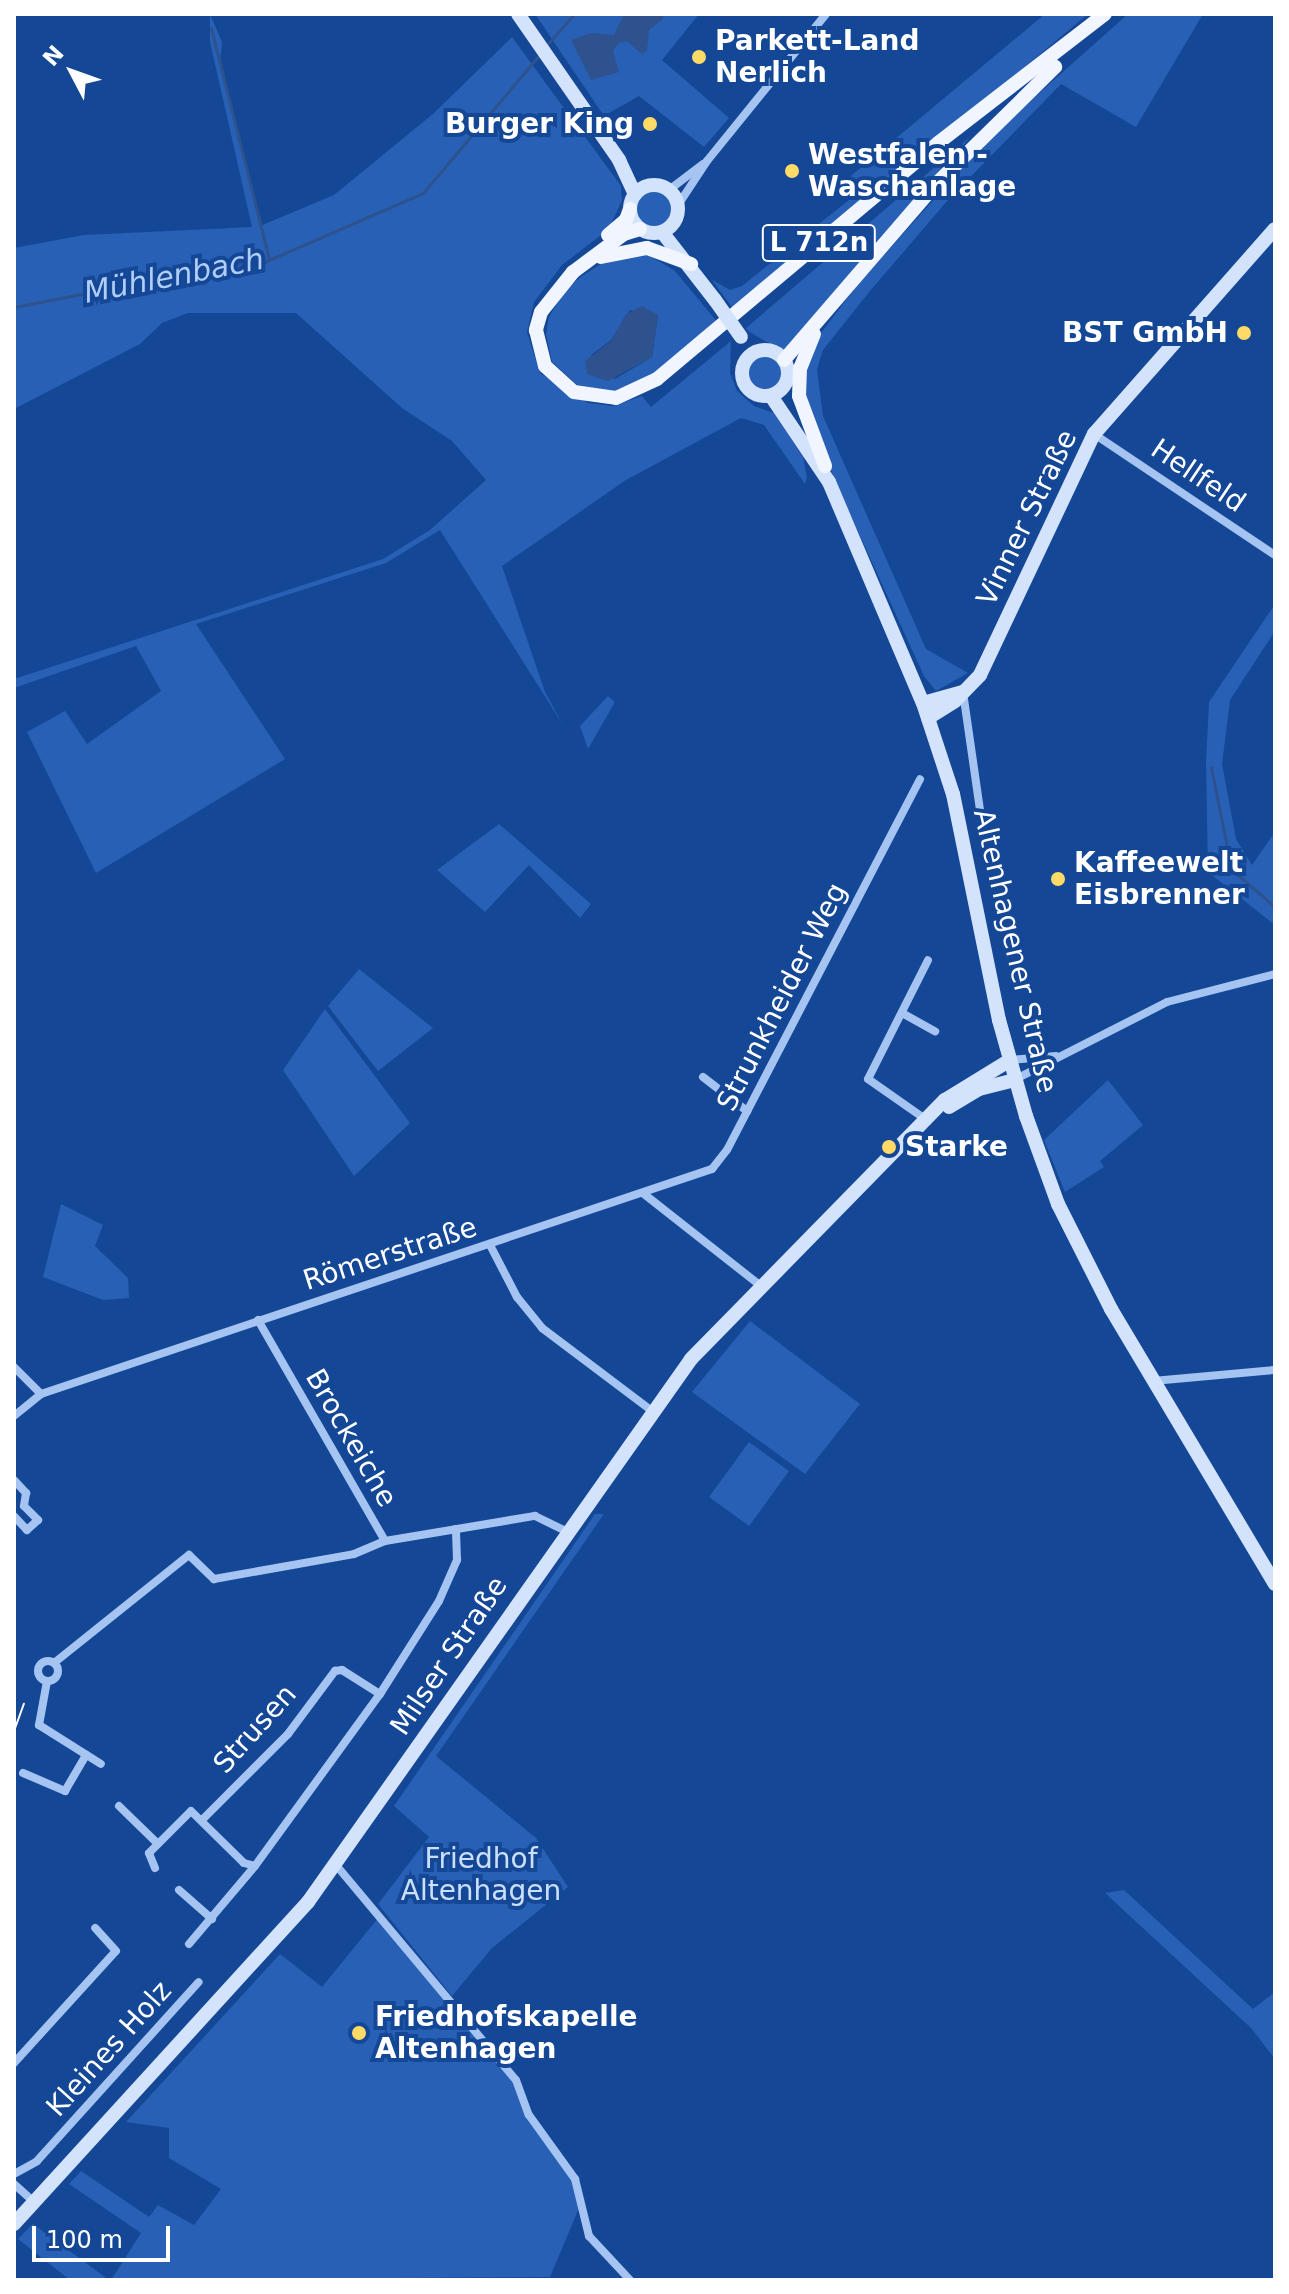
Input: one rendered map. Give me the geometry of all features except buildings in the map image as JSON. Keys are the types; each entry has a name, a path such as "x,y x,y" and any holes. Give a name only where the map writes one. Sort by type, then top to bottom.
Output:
{"main road":[{"path":"518,14 619,160 635,194"},
{"name":"L 712n","path":"573,272 551,294 536,330 545,366 574,392 596,399 638,391 938,143 1046,63 1105,14"},
{"path":"784,360 978,139 1117,14"},
{"path":"619,160 649,185 669,190 678,205 667,228"},
{"path":"537,368 530,333 537,300 562,269 626,220 635,194 649,185"},
{"path":"630,209 640,229"},
{"path":"573,272 624,234 640,229 667,228"},
{"path":"667,228 741,337 746,360 744,384 757,395 776,392 788,375 784,360 741,337"},
{"name":"Vinner Straße","path":"928,718 963,692 986,666 1094,434 1275,229"},
{"path":"573,272 633,247 691,264"},
{"path":"825,466 798,386 806,348 834,303"},
{"path":"746,360 763,350"},
{"name":"Altenhagener Straße","path":"776,392 825,466 829,482"},
{"name":"Altenhagener Straße","path":"776,392 829,482 923,703 953,794 1015,1080 1067,1224 1153,1381 1275,1584"},
{"path":"923,703 963,692"},
{"name":"Milser Straße","path":"14,2224 267,1950 336,1865 651,1410 705,1342 968,1083 1010,1060"},
{"name":"Milser Straße","path":"928,1121 979,1089 1015,1080"}],"street":[{"path":"678,205 707,161 826,14"},
{"path":"669,190 707,161"},
{"name":"Hellfeld","path":"1094,434 1274,554"},
{"path":"963,692 988,865"},
{"name":"Strunkheider Weg","path":"644,1194 712,1169 747,1111 920,779"},
{"path":"928,960 868,1079 928,1121"},
{"path":"1015,1080 1167,1002 1275,974"},
{"path":"902,1013 935,1031"},
{"path":"1010,1060 1060,1055"},
{"path":"703,1077 747,1111"},
{"path":"644,1194 761,1286"},
{"name":"Römerstraße","path":"14,1416 41,1394 644,1194"},
{"path":"490,1245 517,1297 542,1328 651,1410"},
{"name":"Brockeiche","path":"258,1320 385,1541 535,1516 566,1531"},
{"path":"14,1367 41,1394"},
{"path":"1153,1381 1275,1370"},
{"path":"14,1480 26,1493 24,1506 14,1516 27,1530 38,1520 24,1506"},
{"path":"189,1944 255,1866 380,1694 451,1576 457,1560 456,1529"},
{"path":"54,1663 189,1555 214,1579 354,1554 385,1541"},
{"path":"54,1663 45,1661 39,1667 47,1681 39,1725 101,1764"},
{"path":"47,1681 57,1675 54,1663"},
{"name":"Strusen","path":"158,1844 191,1811 204,1818 288,1734 335,1671 342,1670 380,1694"},
{"path":"23,1773 65,1791 86,1755"},
{"path":"119,1806 158,1844 149,1853 155,1868"},
{"path":"204,1818 244,1863 255,1866"},
{"path":"336,1865 516,2080 529,2115 575,2179 589,2236 630,2280"},
{"path":"179,1890 212,1919"},
{"path":"14,2063 116,1951 95,1928"},
{"name":"Kleines Holz","path":"14,2174 37,2161 199,1982"},
{"path":"14,2184 34,2202"}],"green space":[{"path":"210,14 222,42 220,64 260,226 334,195 434,113 512,37 621,186 622,200 609,229 562,265 534,302 527,332 540,373 588,403 613,406 642,396 651,407 731,341 730,373 737,391 754,406 774,413 803,457 807,477 805,484 764,425 741,418 626,480 502,566 545,692 563,725 440,530 386,563 196,624 285,759 96,873 27,732 65,711 87,744 161,691 136,646 14,688 14,679 383,559 430,530 486,480 452,441 402,408 296,313 188,313 162,323 140,344 14,409 14,248 84,235 252,227 210,42"},
{"path":"535,14 699,14 662,60 729,118 704,147 639,96 604,116"},
{"path":"1045,14 1088,14 734,310 712,280 730,290 742,286 850,199 840,185"},
{"path":"1128,14 1203,14 1136,127 1061,84 948,200 870,291 823,350 817,369 823,416 926,649 968,673 936,691 924,676 835,481 802,385 812,345 858,284 990,137"},
{"path":"971,136 785,353 748,331 746,328"},
{"path":"654,191 667,196 672,209 667,222 654,227 641,222 636,209 641,196"},
{"path":"645,253 675,271 718,323 663,371 627,391 585,392 552,362 546,334 549,317 565,290 607,260","holes":["630,310 658,315 652,357 615,379 591,355 611,340"]},
{"path":"766,355 778,361 784,373 778,385 766,391 754,385 748,373 754,361"},
{"path":"1275,604 1275,631 1230,700 1222,764 1236,839 1252,865 1275,832 1275,925 1208,872 1206,762 1209,702"},
{"path":"608,696 615,702 588,749 580,726"},
{"path":"499,824 591,904 580,918 529,865 485,912 437,870"},
{"path":"359,969 433,1028 378,1071 328,1006"},
{"path":"325,1009 410,1123 354,1176 283,1070"},
{"path":"1108,1080 1143,1125 1100,1161 1104,1167 1065,1192 1044,1140"},
{"path":"61,1204 103,1225 95,1246 128,1278 129,1298 103,1300 43,1277"},
{"path":"750,1321 860,1404 805,1474 692,1392"},
{"path":"749,1442 789,1471 749,1526 709,1497"},
{"name":"Friedhof Altenhagen","path":"595,1514 604,1514 436,1756 536,1838 568,1887 492,1948 452,1996 378,1904 429,1837 394,1806"},
{"path":"1124,1890 1253,2009 1275,1992 1275,2059 1251,2028 1105,1893"},
{"path":"379,1917 514,2084 524,2113 570,2176 579,2208 550,2277 111,2280 141,2233 69,2184 81,2171 149,2217 158,2205 194,2225 221,2189 169,2158 169,2128 126,2122 280,1954 322,1987"},
{"path":"33,2224 109,2280 70,2280 18,2239"}],"shaded area":[{"path":"624,14 663,14 663,19 649,30 647,51 642,54 627,41 619,43 613,50 619,72 591,80 571,40 591,33 614,35"},
{"path":"642,306 658,315 652,357 608,381 587,374 585,361 611,341 626,314"}],"waterway":[{"name":"Mühlenbach","path":"545,47 574,14"},
{"path":"211,28 269,259"},
{"name":"Mühlenbach","path":"14,307 241,263 255,266 423,193 541,53"},
{"path":"1211,767 1228,852"},
{"path":"1232,859 1238,875 1275,907"}],"tram line":[{"path":"14,1731 24,1704"}],"place":[{"name":"Parkett-Land Nerlich","path":"699,57"},
{"name":"Burger King","path":"650,124"},
{"name":"Westfalen - Waschanlage","path":"792,171"},
{"name":"BST GmbH","path":"1244,333"},
{"name":"Kaffeewelt Eisbrenner","path":"1058,879"},
{"name":"Starke","path":"889,1147"},
{"name":"Friedhofskapelle Altenhagen","path":"359,2033"}]}
